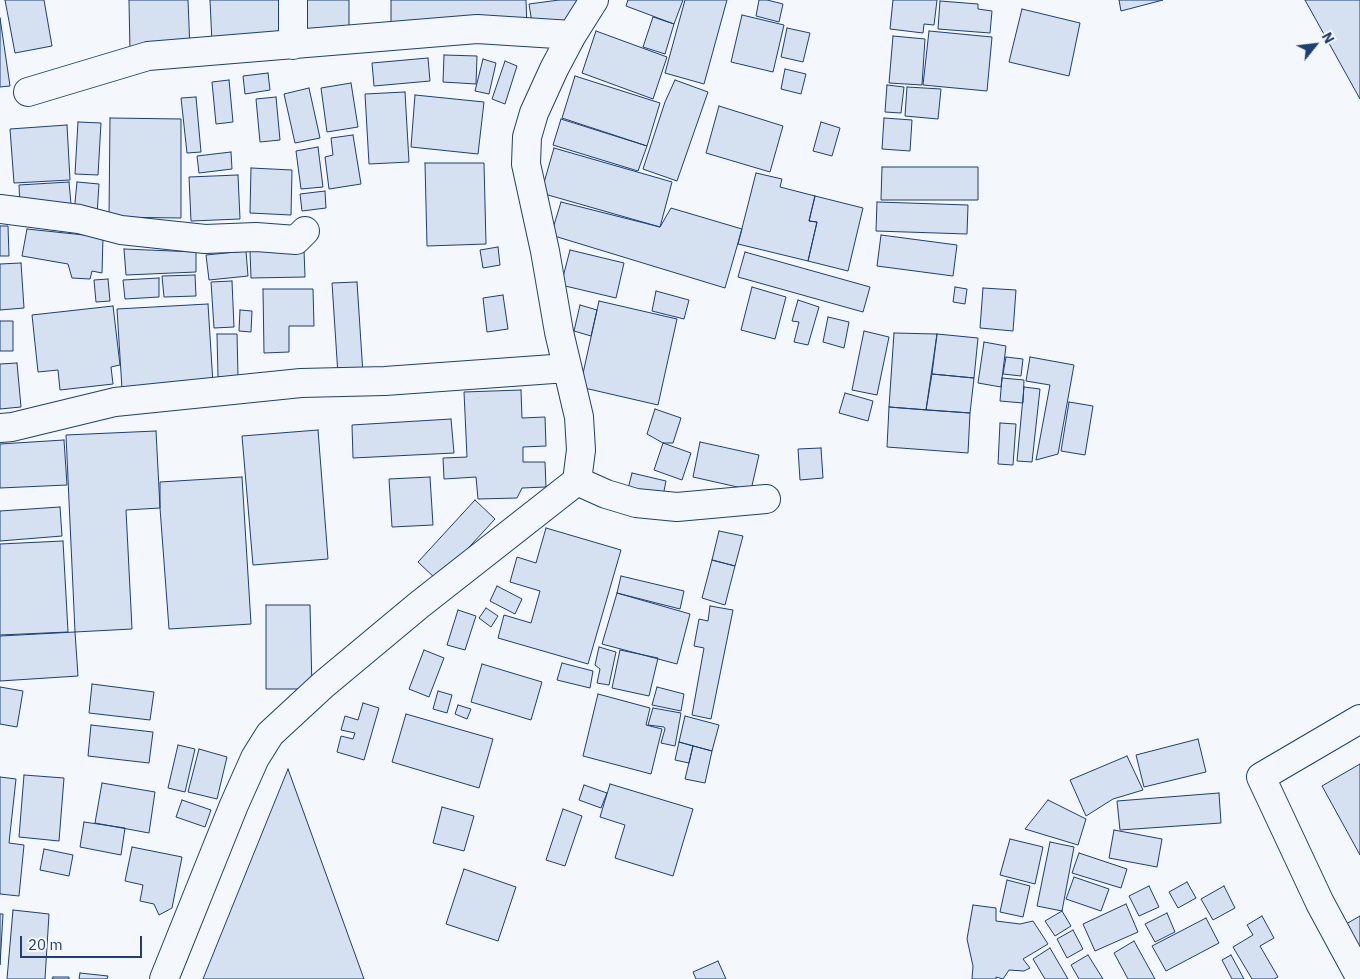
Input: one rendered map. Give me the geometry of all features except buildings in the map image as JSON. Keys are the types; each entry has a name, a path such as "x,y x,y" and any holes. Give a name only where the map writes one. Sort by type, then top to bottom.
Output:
{"street":[{"path":"292,0 293,45"},
{"path":"164,979 234,805 255,758 270,734 323,685 420,605 577,481 581,450 579,417 559,332 546,252 526,164 527,137 534,113 572,35 594,0"},
{"path":"28,92 148,56 477,29 572,35"},
{"path":"0,209 79,219 120,230 205,239 256,237 296,240 305,231"},
{"path":"0,428 12,427 115,402 301,382 385,381 567,368"},
{"path":"577,481 606,494 636,503 677,507 766,498"},
{"path":"1360,719 1261,777 1320,903 1360,977"}]}
